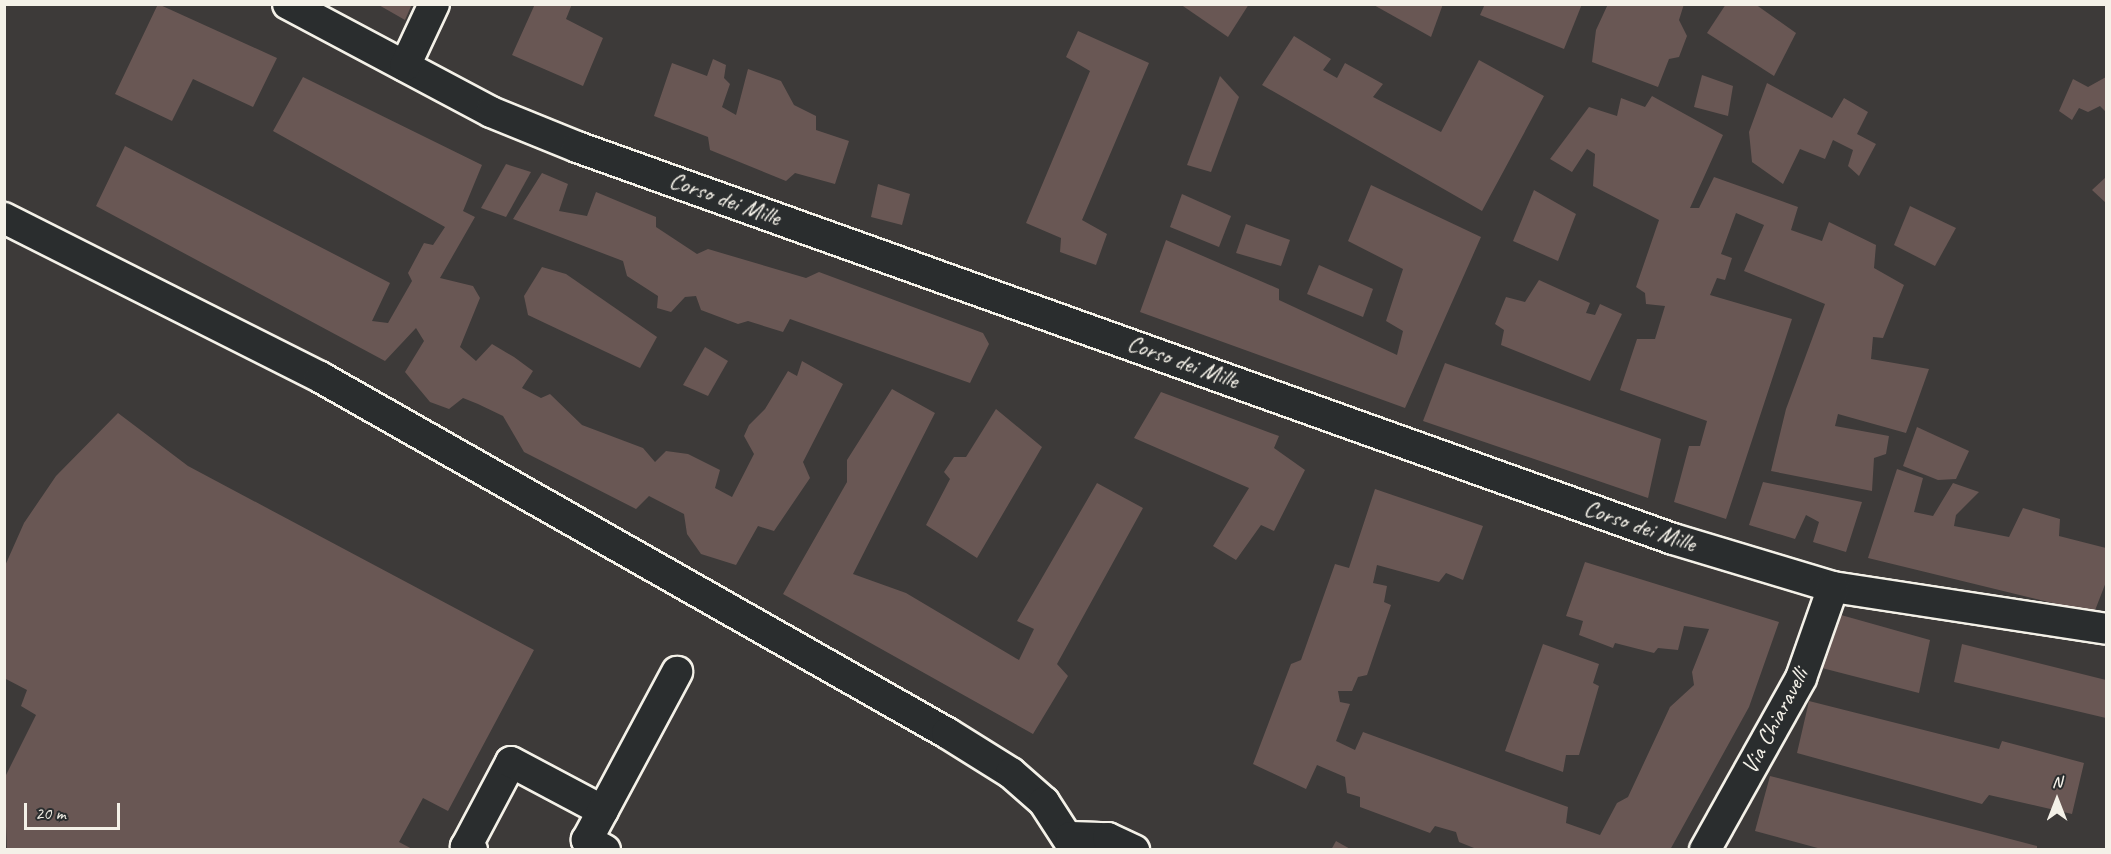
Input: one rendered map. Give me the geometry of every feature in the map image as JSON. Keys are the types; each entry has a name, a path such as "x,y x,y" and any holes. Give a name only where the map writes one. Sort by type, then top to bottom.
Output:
{"street":[{"name":"Corso dei Mille","path":"288,4 491,112 577,147 1673,538 1833,587 2106,629"},
{"path":"405,66 434,4"},
{"path":"4,218 320,377 938,728 1011,773 1073,843 1108,838 1134,849"},
{"name":"Via Chiaravelli","path":"1705,849 1801,678 1833,587"},
{"path":"591,846 603,811 677,672"},
{"path":"472,849 466,847 511,762 603,811"}],"building":[{"path":"158,4 277,58 253,107 193,79 172,121 115,94"},
{"path":"377,4 412,4 405,20"},
{"path":"535,4 572,4 566,19 603,38 583,86 512,55"},
{"path":"1180,4 1249,4 1228,37"},
{"path":"1372,4 1443,4 1431,37"},
{"path":"1485,4 1582,4 1564,49 1480,15"},
{"path":"1608,4 1684,4 1679,20 1687,36 1679,57 1669,59 1658,87 1592,62 1596,30"},
{"path":"1726,4 1755,4 1796,33 1774,76 1707,33"},
{"path":"1078,31 1149,63 1082,220 1107,234 1096,265 1060,252 1061,238 1026,223 1090,71 1066,57"},
{"path":"1294,36 1331,59 1323,70 1337,78 1345,63 1383,84 1373,97 1441,132 1479,60 1544,96 1482,211 1262,85"},
{"path":"713,59 726,65 724,78 730,84 722,107 736,115 748,69 781,81 794,105 816,116 816,130 849,141 835,184 795,173 786,181 710,150 708,137 654,116 672,63 707,76"},
{"path":"1702,75 1733,86 1728,116 1694,107"},
{"path":"1220,76 1239,97 1211,172 1187,165"},
{"path":"303,77 482,165 463,211 475,217 440,278 473,286 480,298 460,347 476,361 492,344 514,357 533,371 522,388 541,398 550,394 582,425 643,448 655,462 666,451 688,454 720,470 715,488 732,497 754,454 744,436 749,425 765,409 788,371 797,376 802,361 843,384 803,462 810,478 774,531 758,526 736,565 701,554 687,534 684,514 649,496 636,509 524,452 503,416 478,404 463,398 449,409 430,402 405,372 424,341 416,328 385,361 96,206 125,146 390,283 372,321 388,323 412,281 408,273 424,243 433,245 445,227 273,131"},
{"path":"2106,77 2106,112 2100,106 2088,112 2079,108 2072,120 2059,111 2073,79 2088,87"},
{"path":"1767,83 1832,118 1844,98 1868,112 1857,134 1876,144 1859,176 1848,166 1853,150 1833,140 1825,159 1800,149 1783,184 1752,162 1749,132"},
{"path":"1652,96 1723,135 1690,208 1699,208 1714,177 1798,207 1791,230 1822,241 1829,222 1876,245 1874,268 1904,285 1883,338 1873,337 1871,359 1929,369 1906,433 1838,414 1835,426 1889,436 1886,454 1874,458 1872,491 1771,471 1786,409 1825,304 1744,271 1764,225 1736,213 1721,254 1732,258 1725,280 1717,278 1710,295 1792,319 1726,519 1674,502 1689,446 1700,446 1707,421 1620,390 1637,339 1655,339 1665,306 1646,304 1645,293 1636,287 1659,220 1593,186 1595,154 1587,149 1572,172 1550,159 1589,107 1617,116 1621,98 1645,107"},
{"path":"506,164 531,172 506,217 481,208"},
{"path":"542,173 568,184 559,211 587,216 596,192 656,217 656,227 697,254 708,249 806,278 819,272 983,333 989,344 970,383 790,319 783,332 748,321 738,324 701,310 696,296 685,297 671,312 657,308 658,296 627,276 623,261 513,219"},
{"path":"2106,177 2106,203 2092,190"},
{"path":"878,184 910,194 902,225 871,217"},
{"path":"1371,185 1481,237 1405,408 1140,312 1166,240 1279,289 1279,300 1397,355 1403,331 1386,321 1403,269 1348,241"},
{"path":"1534,190 1576,214 1558,261 1513,241"},
{"path":"1182,194 1231,216 1219,247 1170,227"},
{"path":"1910,206 1956,228 1935,266 1894,245"},
{"path":"1246,224 1290,240 1281,266 1236,253"},
{"path":"1319,265 1373,289 1363,317 1307,294"},
{"path":"542,267 566,274 657,337 640,368 528,315 524,296"},
{"path":"1539,280 1590,303 1586,313 1595,315 1600,304 1622,314 1590,381 1501,345 1504,330 1495,324 1506,297 1525,302"},
{"path":"705,347 728,361 708,396 683,385"},
{"path":"1445,363 1661,439 1648,498 1423,421"},
{"path":"892,389 935,413 853,574 906,593 1019,660 1034,629 1017,621 1097,483 1143,508 1057,664 1068,676 1033,734 783,594 847,482 847,460"},
{"path":"1161,392 1279,436 1274,448 1305,470 1274,531 1261,525 1236,560 1213,546 1249,488 1134,438"},
{"path":"996,409 1042,447 977,558 926,525 950,479 944,472 954,457 966,457"},
{"path":"118,413 188,466 534,650 448,811 423,798 399,842 414,850 7,850 4,779 36,715 21,706 27,690 4,678 4,568 24,523 56,476"},
{"path":"1917,427 1969,451 1956,479 1938,480 1903,466"},
{"path":"1897,469 1923,478 1914,512 1933,516 1953,483 1979,492 1956,515 1954,526 2009,537 2023,508 2060,519 2059,536 2106,548 2106,582 2094,613 1868,558"},
{"path":"1763,482 1862,502 1846,552 1813,542 1819,522 1806,515 1795,539 1749,525"},
{"path":"1375,489 1483,526 1463,580 1446,573 1439,582 1377,565 1373,583 1387,586 1384,602 1391,605 1367,675 1358,677 1352,691 1338,691 1340,702 1350,704 1336,741 1355,750 1363,732 1568,807 1566,823 1600,835 1617,803 1628,797 1670,707 1694,685 1692,672 1709,629 1684,626 1678,650 1658,648 1654,653 1615,643 1613,648 1579,635 1583,621 1566,616 1585,562 1779,622 1749,707 1670,850 1479,850 1459,842 1456,832 1435,826 1430,833 1360,807 1360,797 1347,793 1345,777 1317,765 1306,789 1253,764 1291,664 1301,660 1335,564 1349,568"},
{"path":"1841,615 1930,640 1919,693 1818,667"},
{"path":"1543,644 1599,664 1593,683 1599,686 1579,755 1566,755 1563,772 1505,751"},
{"path":"1962,644 2106,680 2106,718 1954,682"},
{"path":"1809,701 1999,749 2002,741 2084,763 2072,814 1989,795 1982,804 1797,753"},
{"path":"1770,776 2037,846 2037,850 1825,850 1755,831"},
{"path":"1336,841 1352,850 1331,850"}]}
